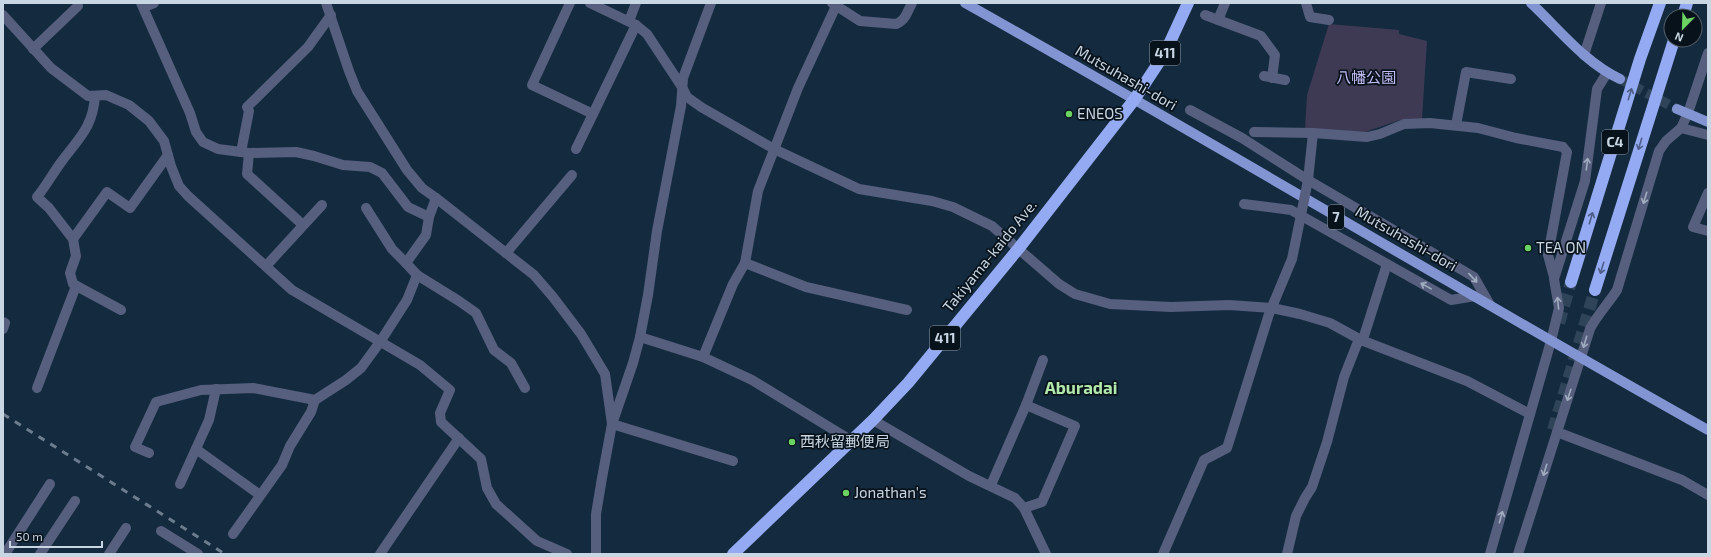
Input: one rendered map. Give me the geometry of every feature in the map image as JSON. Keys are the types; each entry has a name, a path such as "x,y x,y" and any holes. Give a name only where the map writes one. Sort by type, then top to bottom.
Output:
{"highway":[{"name":"Takiyama-kaido Ave.","path":"733,554 852,441 908,383 1018,248 1134,100 1165,53 1188,3"},
{"name":"C4","path":"1572,282 1640,59 1660,3"},
{"name":"C4","path":"1595,290 1671,48"}],"main road":[{"name":"Mutsuhashi-dori","path":"965,3 1490,304 1580,358 1708,430"},
{"path":"1534,4 1584,54 1607,74 1620,79"},
{"path":"1677,109 1708,122"}],"street":[{"path":"154,3 142,5 190,113 196,132 203,142 218,149 245,153 296,152 343,165 370,167 382,173 408,207 429,217"},
{"path":"326,3 357,91 407,170 422,188 534,275 581,334 605,374 612,424"},
{"path":"570,3 532,85 593,114"},
{"path":"590,3 633,23 647,34 687,97 701,107 774,149 859,189 932,201 953,207 992,226 1059,284 1075,294 1110,304 1171,307 1229,305 1272,308 1300,314 1330,323 1361,340 1467,380 1530,414"},
{"path":"576,149 633,23 636,3"},
{"path":"596,554 597,507 612,424 626,385 640,337 648,295 657,231 681,106 683,78 711,3"},
{"path":"703,357 733,284 745,264 758,191 798,88 834,4 860,21 896,24 905,18 912,3"},
{"path":"1218,20 1225,3"},
{"path":"1306,3 1310,17 1329,20"},
{"path":"1584,54 1601,3"},
{"path":"33,49 78,6"},
{"path":"3,15 51,68 72,85 88,96 106,95 129,105 149,121 164,141 171,166 179,186 188,196 292,290 420,365 450,390 440,413 441,422 481,459 487,488 496,504 537,541 567,554"},
{"path":"303,225 247,174 245,153 249,111 247,107 308,47 331,15"},
{"path":"1205,15 1261,36 1275,56 1268,77 1286,80"},
{"path":"1518,554 1580,358 1594,321 1617,290 1659,151 1666,141 1681,128 1688,113 1708,53"},
{"path":"1456,125 1466,72 1511,79"},
{"path":"1554,279 1585,181 1597,89 1607,74"},
{"path":"95,96 94,109 83,136 37,197 49,208 73,239 76,256 70,273 73,284 121,310"},
{"path":"1190,110 1242,138 1308,180 1474,277 1490,304"},
{"path":"1254,132 1313,133 1367,137 1380,134 1404,124 1430,123 1456,125 1564,147 1567,152 1548,255 1559,308 1552,341 1490,554"},
{"path":"1681,128 1708,136"},
{"path":"1163,554 1204,460 1226,448 1269,314 1292,259 1308,180 1313,133"},
{"path":"73,239 108,192 130,208 168,155"},
{"path":"506,253 572,175"},
{"path":"1708,193 1693,227 1708,231"},
{"path":"406,263 426,235 429,217 436,198"},
{"path":"266,266 322,204"},
{"path":"1244,204 1291,210 1452,300 1475,296"},
{"path":"366,208 392,249 417,275 476,313 494,350 511,363 525,388"},
{"path":"745,264 806,287 907,310"},
{"path":"1287,554 1296,516 1312,487 1327,442 1344,377 1357,344 1364,336 1387,264"},
{"path":"233,534 282,465 290,446 311,412 315,400 346,380 361,368 407,300 417,275"},
{"path":"37,388 76,286"},
{"path":"3,322 5,323 3,329"},
{"path":"640,337 703,357 752,380 852,441"},
{"path":"991,485 1026,404 1043,360"},
{"path":"149,453 135,447 156,402 202,390 253,388 315,400"},
{"path":"180,484 209,420 216,389"},
{"path":"1024,508 1042,502 1075,426 1026,404"},
{"path":"873,420 969,476 991,485 1015,498 1024,508 1046,554"},
{"path":"612,424 733,461"},
{"path":"1557,432 1682,480 1708,495"},
{"path":"380,554 459,438"},
{"path":"196,449 260,495"},
{"path":"5,554 50,484"},
{"path":"40,554 75,501"},
{"path":"109,554 126,528"},
{"path":"161,531 198,554"}],"green space":[{"name":"八幡公園","path":"1329,24 1399,30 1399,34 1427,41 1422,119 1400,120 1365,132 1305,130 1307,95"}],"tunnel":[{"path":"1620,79 1677,109"},
{"path":"1559,323 1571,282"},
{"path":"1553,430 1595,290"}],"railway":[{"path":"3,414 225,554"}],"place":[{"name":"ENEOS","path":"1069,114"},
{"name":"TEA ON","path":"1528,248"},
{"name":"西秋留郵便局","path":"792,442"},
{"name":"Jonathan's","path":"846,493"}],"district":[{"name":"Aburadai","path":"1081,388"}]}
